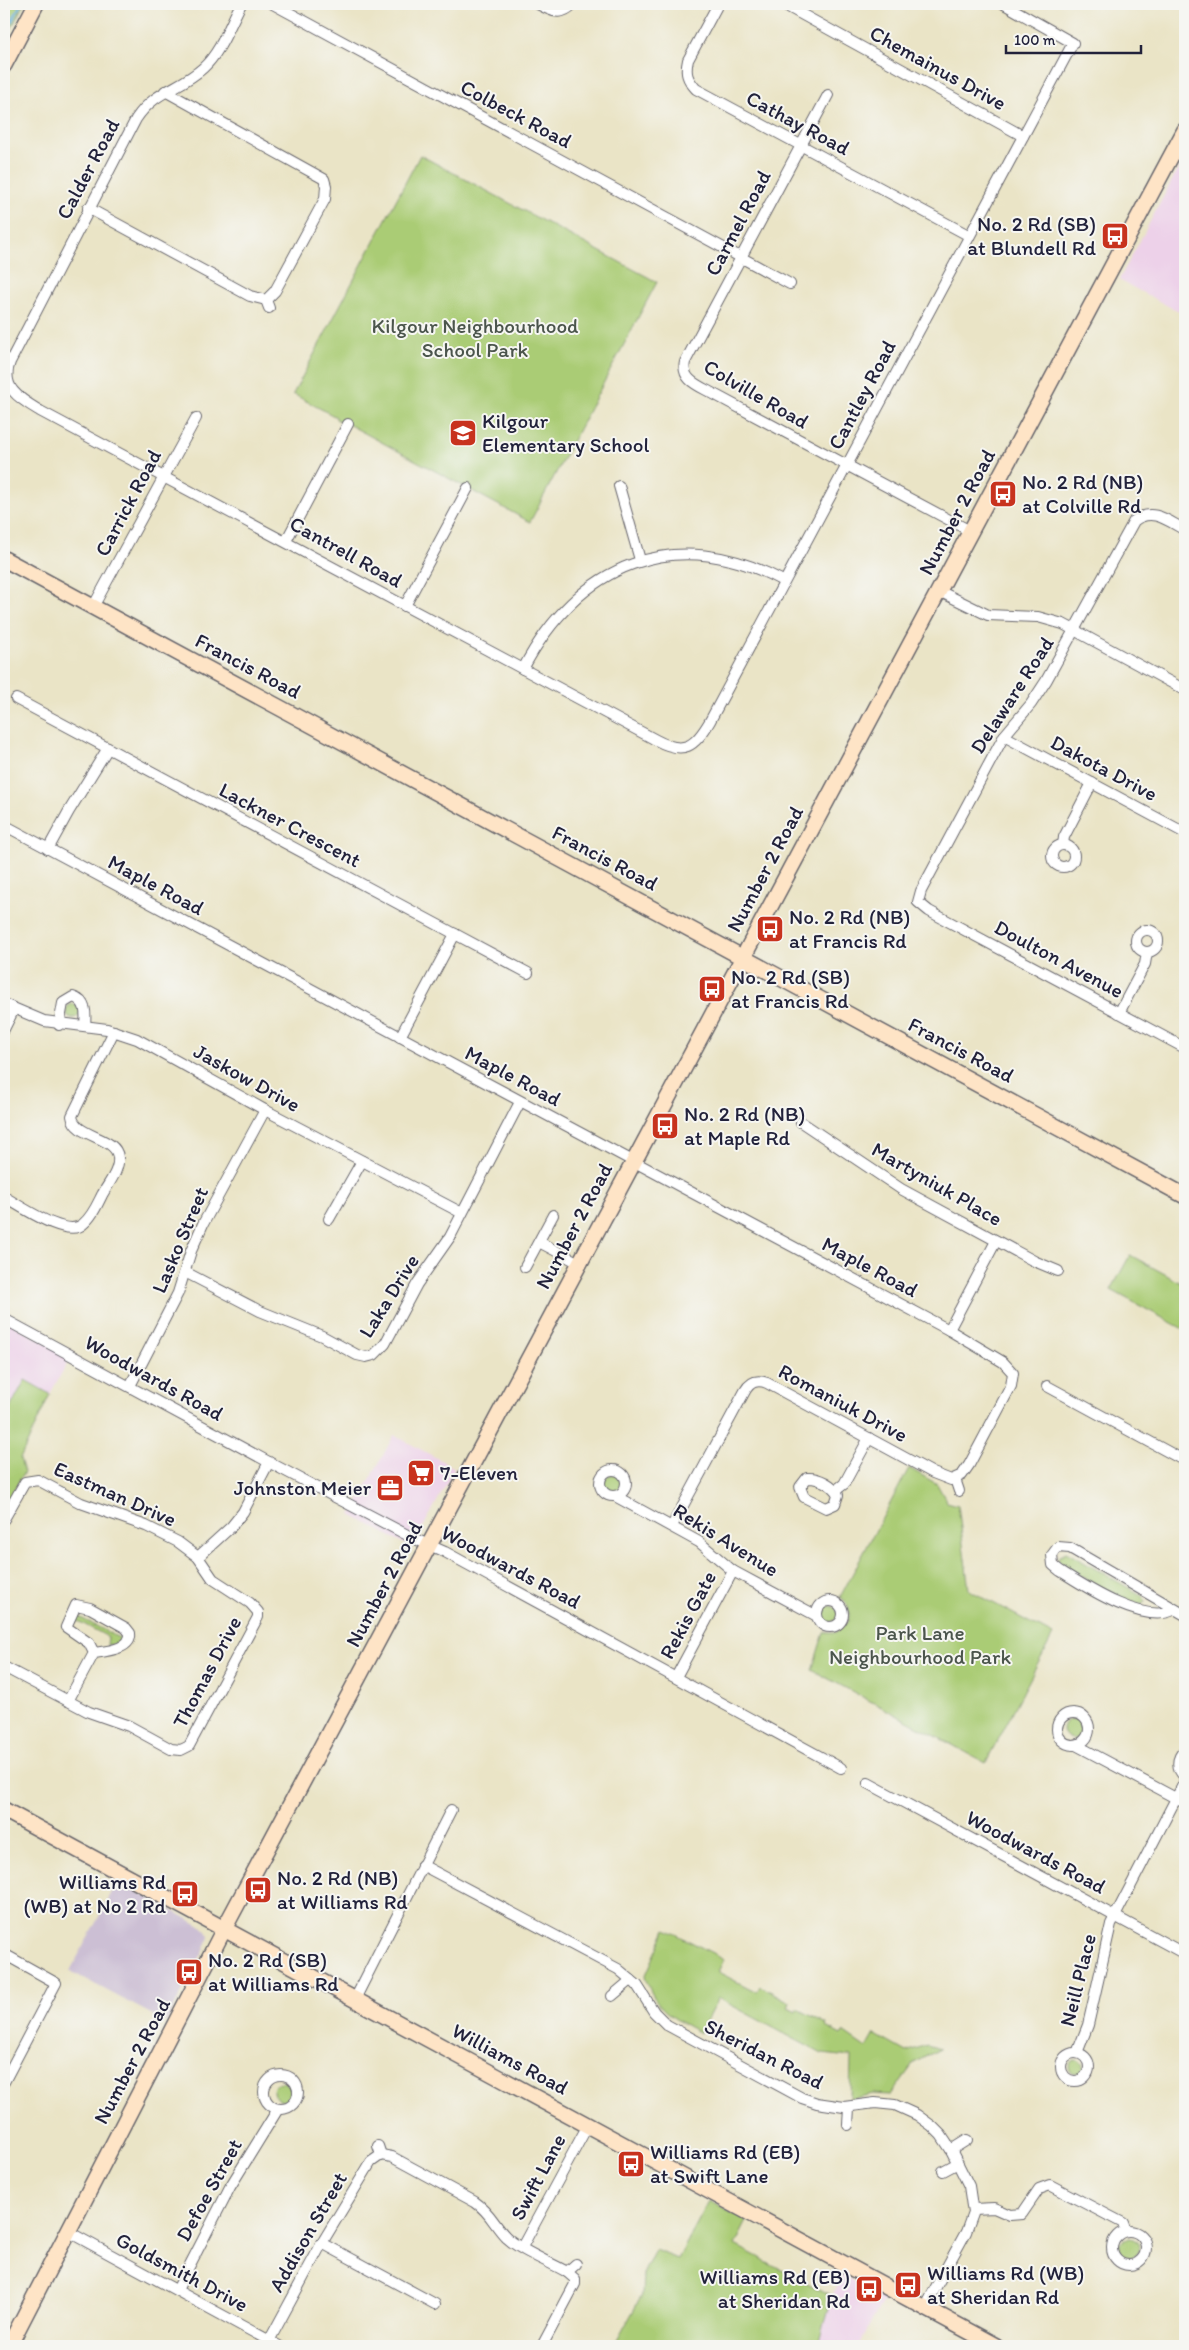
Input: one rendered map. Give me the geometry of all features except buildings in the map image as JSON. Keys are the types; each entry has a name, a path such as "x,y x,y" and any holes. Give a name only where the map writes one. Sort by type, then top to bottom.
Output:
{"main road":[{"path":"4,65 36,4"},
{"name":"Number 2 Road","path":"9,2346 224,1929 742,956 939,592 1185,130"},
{"name":"Francis Road","path":"4,559 1185,1196"},
{"name":"Williams Road","path":"4,1810 996,2346"}],"street":[{"name":"Calder Road","path":"8,383 7,370 10,362 88,208 140,112 155,97 193,76 210,61 241,4"},
{"name":"Colbeck Road","path":"272,4 790,284"},
{"path":"538,4 558,12 565,11 573,4"},
{"name":"Cathay Road","path":"718,4 688,60 688,80 696,89 968,235"},
{"name":"Chemainus Drive","path":"783,4 1023,136"},
{"name":"Cantley Road","path":"672,748 687,747 696,742 702,735 968,235 1073,43 1004,4"},
{"path":"88,208 267,304 325,199 326,186 324,179 165,92"},
{"name":"Carmel Road","path":"685,371 686,362 828,95"},
{"name":"Colville Road","path":"685,371 689,379 710,392 970,531"},
{"name":"Cantrell Road","path":"8,383 13,394 21,400 672,748"},
{"name":"Carrick Road","path":"93,607 196,418"},
{"path":"286,541 348,424"},
{"path":"619,486 640,560"},
{"path":"405,606 468,488"},
{"name":"Delaware Road","path":"918,902 921,891 1004,736 1036,697 1075,631 1134,521 1144,514 1163,518 1185,530"},
{"path":"523,669 543,633 569,603 601,579 640,560 684,555 708,556 747,564 784,581"},
{"path":"939,592 988,615 1038,617 1063,624 1185,690"},
{"name":"Lackner Crescent","path":"16,699 528,973"},
{"name":"Dakota Drive","path":"1004,736 1185,833"},
{"path":"48,849 108,748"},
{"path":"1063,845 1064,837 1092,784"},
{"name":"Maple Road","path":"4,825 949,1330 1003,1362 1013,1373 1011,1386 969,1465 962,1475 956,1479"},
{"name":"Doulton Avenue","path":"918,902 929,911 1185,1048"},
{"path":"400,1037 455,934"},
{"path":"1119,1012 1145,964 1147,952"},
{"path":"59,1025 63,1003 73,997 80,1000 84,1005 85,1026"},
{"name":"Jaskow Drive","path":"4,1004 44,1022 114,1031 137,1039 265,1110 462,1213"},
{"path":"4,1029 14,1009"},
{"path":"4,1197 65,1228 77,1228 88,1219 116,1170 118,1153 110,1145 78,1128 73,1122 72,1116 114,1031"},
{"name":"Laka Drive","path":"186,1272 260,1311 366,1357 374,1355 385,1344 417,1284 450,1237 520,1102"},
{"name":"Lasko Street","path":"130,1386 171,1308 186,1272 191,1251 203,1224 265,1110"},
{"name":"Martyniuk Place","path":"802,1122 896,1186 1034,1261 1058,1271"},
{"path":"329,1219 362,1161"},
{"path":"525,1267 553,1215"},
{"path":"949,1330 996,1241"},
{"path":"539,1242 579,1263"},
{"name":"Woodwards Road","path":"4,1318 268,1462 413,1538 429,1544 841,1768"},
{"name":"Romaniuk Drive","path":"672,1526 745,1391 757,1378 940,1477 956,1479"},
{"path":"1048,1386 1185,1461"},
{"path":"836,1490 845,1481 869,1438"},
{"path":"198,1558 231,1527 243,1512 268,1462"},
{"path":"956,1479 959,1491"},
{"name":"Eastman Drive","path":"4,1519 25,1482 38,1480 81,1504 146,1526 178,1542 198,1558"},
{"name":"Rekis Avenue","path":"615,1496 672,1526 708,1548 733,1571 817,1616"},
{"path":"1175,1609 1163,1613 1119,1605 1059,1570 1053,1565 1052,1555 1058,1547 1070,1548 1175,1609 1185,1615"},
{"name":"Thomas Drive","path":"4,1667 89,1712 129,1726 171,1749 181,1750 189,1746 258,1617 258,1612 250,1603 213,1579 198,1558"},
{"name":"Rekis Gate","path":"676,1678 733,1571"},
{"path":"68,1701 94,1653 124,1646 130,1640 130,1633 126,1628 90,1608 76,1605 66,1627 89,1643 94,1653"},
{"path":"1076,1745 1181,1801"},
{"path":"1185,1750 1180,1756 1178,1764 1180,1772 1185,1777"},
{"name":"Neill Place","path":"1077,2053 1088,2025 1110,1924 1181,1801 1185,1781"},
{"name":"Woodwards Road","path":"868,1783 1185,1954"},
{"path":"355,1999 451,1810"},
{"name":"Sheridan Road","path":"422,1865 614,1967 631,1980 642,1992 658,2017 671,2027 807,2100 823,2105 850,2107 880,2103 904,2109 932,2126 942,2135 958,2163 969,2186 974,2209"},
{"path":"4,1954 56,1983 7,2067 4,2082"},
{"path":"612,1996 631,1980"},
{"path":"848,2125 850,2107"},
{"name":"Defoe Street","path":"177,2290 230,2187 278,2109"},
{"name":"Swift Lane","path":"522,2247 588,2125"},
{"path":"951,2150 967,2140"},
{"name":"Addison Street","path":"269,2340 322,2243 379,2150 475,2202 487,2211 505,2236 522,2247"},
{"path":"943,2171 958,2163"},
{"path":"925,2308 966,2232 974,2209 994,2208 1010,2215 1022,2214 1039,2190 1050,2185 1123,2223 1126,2231"},
{"name":"Goldsmith Drive","path":"67,2231 279,2346"},
{"path":"322,2243 435,2304"},
{"path":"522,2247 567,2272 575,2280 575,2284 542,2346"},
{"path":"567,2272 576,2264"}],"shaded area":[{"path":"1185,156 1185,315 1119,280"},
{"path":"4,1320 71,1356 50,1394 25,1380 4,1419"},
{"path":"394,1435 455,1468 412,1548 351,1515"},
{"path":"118,1881 203,1927 209,1936 207,1944 166,2022 70,1971"},
{"path":"843,2275 884,2299 858,2346 819,2346 832,2296"}],"green space":[{"path":"4,4 24,4 4,42"},
{"name":"Kilgour Neighbourhood School Park","path":"420,155 657,282 530,522 343,423 336,419 336,417 293,394"},
{"path":"70,1004 76,1004 80,1011 76,1018 70,1018 66,1014 66,1008"},
{"path":"1130,1255 1185,1285 1185,1330 1111,1290"},
{"path":"25,1380 50,1394 20,1459 24,1472 4,1508 4,1419"},
{"name":"Park Lane Neighbourhood Park","path":"909,1468 937,1484 947,1502 958,1505 969,1590 1053,1635 986,1763 812,1670 824,1632 837,1632 848,1621 848,1607 840,1597"},
{"path":"613,1474 619,1477 622,1483 619,1489 613,1492 607,1489 604,1483 607,1477"},
{"path":"1066,1552 1143,1596 1145,1602 1141,1604 1122,1600 1062,1565 1058,1561 1059,1556"},
{"path":"830,1606 836,1608 838,1614 836,1620 830,1622 824,1620 822,1614 824,1608"},
{"path":"78,1610 82,1611 79,1617 119,1638 123,1633 126,1636 120,1642 107,1645 108,1637 78,1621 72,1626 71,1621"},
{"path":"1073,1719 1080,1722 1083,1729 1080,1736 1073,1739 1066,1736 1063,1729 1066,1722"},
{"path":"666,1929 724,1959 718,1972 757,1992 760,1986 790,2002 788,2008 796,2012 798,2009 827,2024 826,2027 841,2035 843,2032 866,2048 874,2034 906,2052 927,2045 940,2049 914,2063 891,2095 873,2094 850,2099 851,2057 822,2054 718,1998 700,2033 666,2011 654,1997 645,1977"},
{"path":"1073,2060 1079,2060 1083,2067 1079,2074 1073,2074 1069,2070 1069,2064"},
{"path":"282,2082 288,2085 291,2091 288,2097 282,2100 276,2097 273,2091 276,2085"},
{"path":"709,2201 747,2221 735,2245 832,2296 819,2346 614,2346 642,2295 643,2274 655,2250 678,2259"},
{"path":"1129,2238 1136,2241 1139,2248 1136,2255 1129,2258 1122,2255 1119,2248 1122,2241"}],"waterway":[{"path":"4,36 21,4"}],"place":[{"name":"No. 2 Rd (SB) at Blundell Rd","path":"1115,236"},
{"name":"Kilgour Elementary School","path":"463,433"},
{"name":"No. 2 Rd (NB) at Colville Rd","path":"1003,494"},
{"name":"No. 2 Rd (NB) at Francis Rd","path":"770,929"},
{"name":"No. 2 Rd (SB) at Francis Rd","path":"712,989"},
{"name":"No. 2 Rd (NB) at Maple Rd","path":"665,1126"},
{"name":"7-Eleven","path":"421,1473"},
{"name":"Johnston Meier","path":"390,1488"},
{"name":"No. 2 Rd (NB) at Williams Rd","path":"258,1890"},
{"name":"Williams Rd (WB) at No 2 Rd","path":"185,1894"},
{"name":"No. 2 Rd (SB) at Williams Rd","path":"189,1972"},
{"name":"Williams Rd (EB) at Swift Lane","path":"631,2164"},
{"name":"Williams Rd (WB) at Sheridan Rd","path":"908,2285"},
{"name":"Williams Rd (EB) at Sheridan Rd","path":"869,2289"}]}
